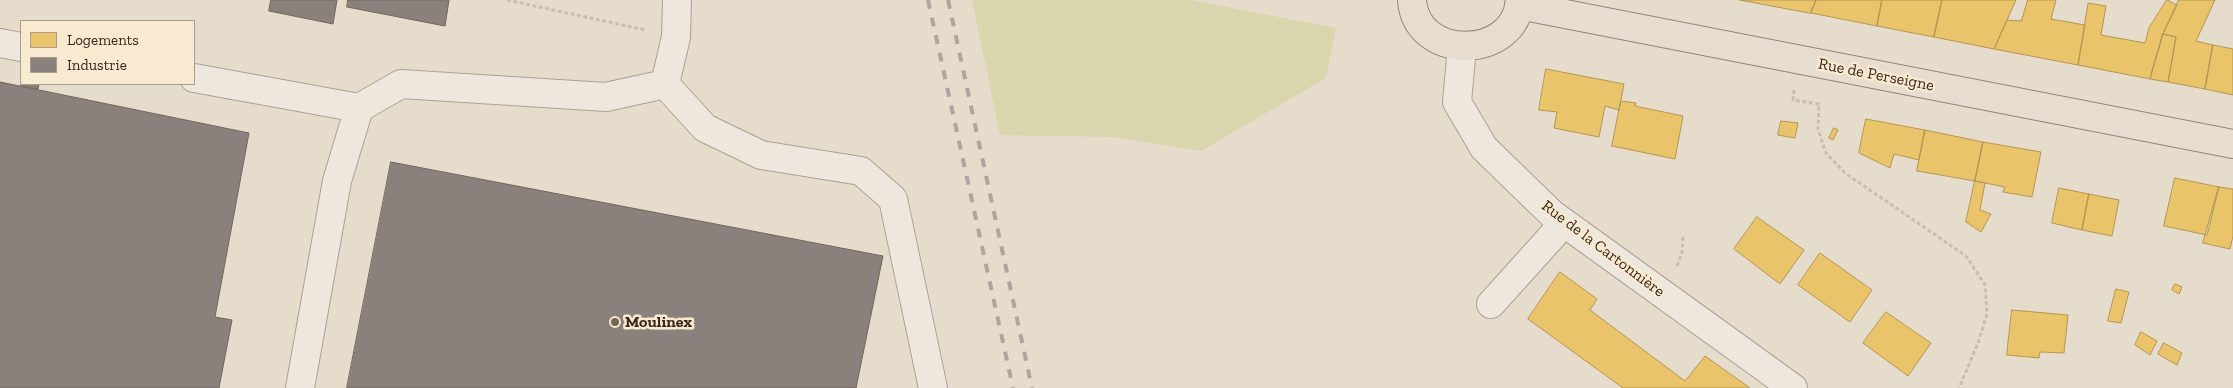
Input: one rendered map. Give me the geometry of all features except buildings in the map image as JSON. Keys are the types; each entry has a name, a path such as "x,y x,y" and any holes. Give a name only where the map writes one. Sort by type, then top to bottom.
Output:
{"main road":[{"path":"1412,0 1418,20 1430,33 1444,43 1462,47 1480,45 1498,37 1512,23 1519,3"},
{"name":"Rue de Perseigne","path":"1519,3 2233,144"}],"street":[{"path":"665,84 676,37 677,0"},
{"path":"0,43 20,47"},
{"name":"Rue de la Cartonnière","path":"1462,47 1457,102 1484,148 1552,214 1793,388"},
{"path":"195,78 359,108 401,84 606,97 665,84"},
{"path":"665,84 706,128 761,155 861,171 893,199 932,388"},
{"path":"300,388 337,181 359,108"},
{"path":"1491,304 1564,223"}],"path":[{"path":"507,0 676,37"},
{"path":"1796,59 1793,100 1819,104 1818,130 1826,153 1845,173 1966,256 1985,285 1987,314 1978,343 1959,388"}],"shaded area":[{"path":"972,0 1190,0 1336,28 1326,78 1201,151 1113,137 1000,135"}],"railway":[{"path":"928,0 1013,388"},
{"path":"948,0 1032,388"}],"place":[{"name":"Moulinex","path":"615,322"}]}
